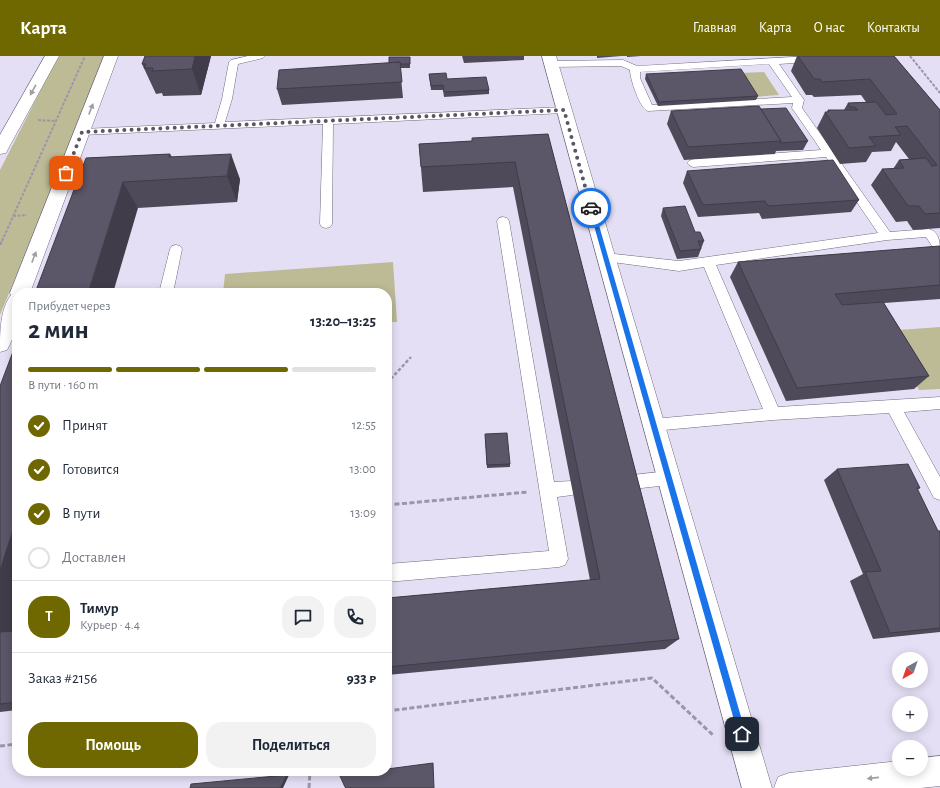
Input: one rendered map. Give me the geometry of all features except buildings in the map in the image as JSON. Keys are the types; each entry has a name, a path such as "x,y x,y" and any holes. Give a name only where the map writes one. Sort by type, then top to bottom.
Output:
{"street":[{"path":"0,149 52,56"},
{"path":"22,288 111,56"},
{"path":"550,60 757,788"},
{"path":"0,344 12,313"},
{"path":"789,788 940,771"}],"lane":[{"path":"219,126 227,99 234,62 260,56"},
{"path":"550,60 623,63 635,69 809,59 807,56"},
{"path":"772,61 798,100 797,108 887,236"},
{"path":"635,69 635,78 648,108 798,100"},
{"path":"82,132 564,110"},
{"path":"326,224 328,121"},
{"path":"693,163 828,153"},
{"path":"392,573 559,559 503,221"},
{"path":"605,257 679,266 887,236 934,233 940,249"},
{"path":"167,288 176,249"},
{"path":"708,262 773,414"},
{"path":"653,425 773,414 940,403"},
{"path":"893,406 940,493"},
{"path":"624,483 668,478"},
{"path":"547,490 572,488"}],"path":[{"path":"0,245 85,56"},
{"path":"910,56 940,93"},
{"path":"392,378 411,357"},
{"path":"392,505 547,490"},
{"path":"392,710 652,678 719,741"},
{"path":"0,746 12,745"},
{"path":"309,788 310,776"}],"shaded area":[{"path":"58,56 106,56 0,315 0,170"},
{"path":"764,72 779,95 754,97 740,73"},
{"path":"393,262 397,322 392,322 392,288 224,288 225,274"},
{"path":"940,327 940,389 919,390 885,331"}],"way so far":[{"path":"66,173 82,132 564,110 591,208"}],"route":[{"path":"591,208 742,734"}]}
